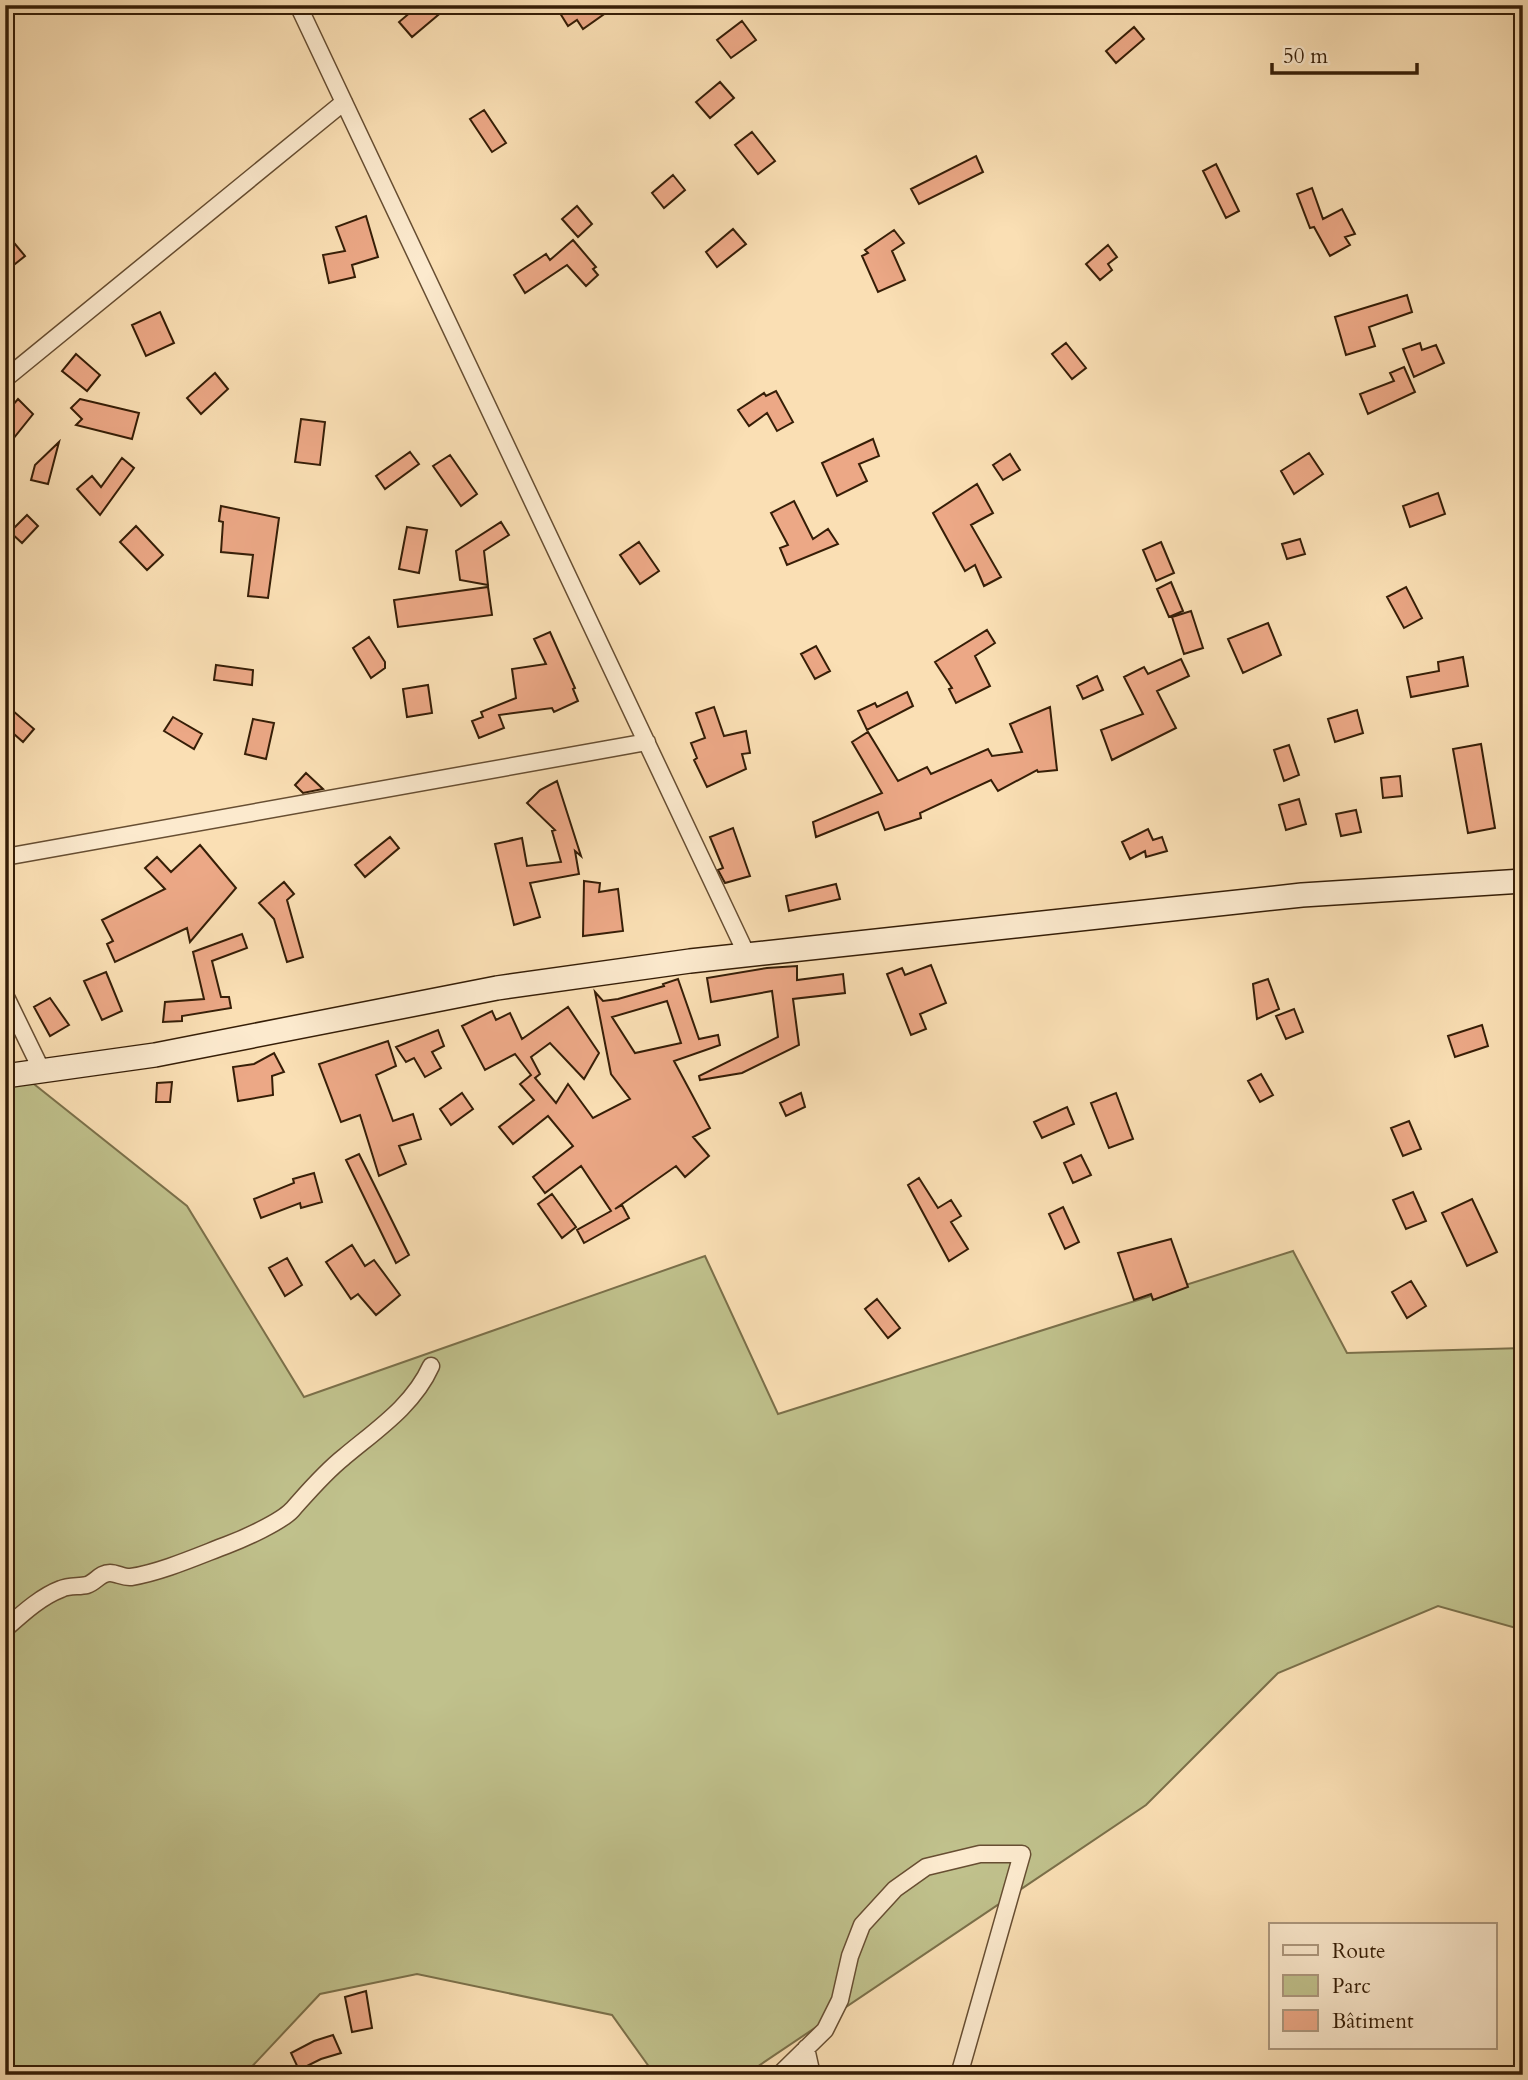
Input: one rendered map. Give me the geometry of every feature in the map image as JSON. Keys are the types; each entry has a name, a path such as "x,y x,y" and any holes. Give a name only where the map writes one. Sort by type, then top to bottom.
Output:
{"main road":[{"path":"5,1076 155,1055 497,988 747,954 1303,895 1523,881"}],"street":[{"path":"298,5 747,954"},
{"path":"5,379 344,102"},
{"path":"5,857 647,742"},
{"path":"5,995 42,1071"},
{"path":"5,1629 36,1603 62,1588 89,1584 98,1576 109,1573 129,1577 183,1562 229,1545 278,1521 291,1511 324,1473 369,1438 407,1403 431,1366"},
{"path":"779,2075 825,2030 840,2000 849,1956 862,1925 895,1889 926,1867 980,1854 1022,1854 959,2075"},
{"path":"806,2049 812,2075"}],"green space":[{"path":"5,1061 187,1206 304,1397 705,1256 778,1414 1293,1251 1347,1353 1523,1348 1523,1630 1438,1606 1278,1673 1146,1805 745,2075 655,2075 612,2015 417,1974 320,1994 244,2075 5,2075"}],"building":[{"path":"419,5 450,5 412,37 399,22"},
{"path":"555,5 617,5 583,29 577,20 568,26"},
{"path":"742,21 756,40 731,58 717,40"},
{"path":"1134,27 1144,39 1116,63 1106,51"},
{"path":"720,82 734,98 710,118 696,102"},
{"path":"484,110 506,143 492,152 470,119"},
{"path":"752,132 775,161 758,174 735,145"},
{"path":"976,156 983,172 919,204 911,189"},
{"path":"1216,164 1239,211 1226,218 1203,171"},
{"path":"673,175 685,190 664,208 652,193"},
{"path":"1312,188 1323,219 1342,209 1355,234 1345,237 1350,245 1330,256 1314,227 1310,228 1297,194"},
{"path":"577,206 592,224 578,237 562,219"},
{"path":"366,216 378,257 352,265 355,277 329,283 323,255 345,251 336,227"},
{"path":"733,229 746,244 717,267 706,252"},
{"path":"894,230 904,243 892,251 905,280 878,292 862,256 868,253 865,250"},
{"path":"5,232 25,256 5,272"},
{"path":"573,240 596,267 593,269 598,275 586,286 567,265 525,293 514,275 546,254 550,260"},
{"path":"1108,245 1117,257 1108,264 1112,270 1100,280 1086,264"},
{"path":"1407,295 1412,312 1369,327 1375,346 1346,355 1335,317"},
{"path":"160,312 174,343 146,356 132,325"},
{"path":"1066,343 1086,368 1072,379 1052,354"},
{"path":"1420,343 1422,350 1436,345 1444,363 1414,377 1403,349"},
{"path":"76,354 100,375 87,391 62,371"},
{"path":"1404,367 1415,392 1368,414 1360,394 1394,381 1390,373"},
{"path":"215,373 228,389 201,414 187,398"},
{"path":"776,391 793,422 777,431 767,413 749,426 738,410 764,393 766,396"},
{"path":"18,399 33,414 5,449 5,414"},
{"path":"80,399 139,413 132,439 76,425 82,419 71,408"},
{"path":"301,419 325,422 320,465 295,462"},
{"path":"873,439 879,456 859,464 867,481 837,496 822,463"},
{"path":"59,442 48,484 31,480 35,465"},
{"path":"410,452 419,464 385,489 376,476"},
{"path":"1309,453 1323,474 1294,494 1281,471"},
{"path":"1010,454 1020,470 1003,480 993,465"},
{"path":"450,455 477,494 461,506 433,466"},
{"path":"122,458 134,468 100,515 77,489 92,476 101,487"},
{"path":"977,484 993,513 971,525 1001,577 984,586 975,565 965,571 933,513"},
{"path":"1438,493 1445,514 1410,527 1403,506"},
{"path":"794,501 813,539 828,529 838,544 787,565 780,548 788,545 771,513"},
{"path":"221,506 279,518 268,598 248,596 253,555 221,552"},
{"path":"27,515 38,526 22,543 10,532"},
{"path":"501,522 509,535 484,551 488,585 460,580 456,551"},
{"path":"136,526 163,555 147,570 120,542"},
{"path":"407,527 427,530 419,573 399,569"},
{"path":"1300,539 1305,554 1287,559 1282,544"},
{"path":"639,542 659,571 640,584 620,555"},
{"path":"1161,542 1174,573 1156,581 1143,550"},
{"path":"1171,582 1183,611 1169,617 1157,589"},
{"path":"488,587 492,615 398,627 394,600"},
{"path":"1406,587 1422,618 1404,628 1387,597"},
{"path":"1191,611 1203,648 1184,654 1172,617"},
{"path":"1268,623 1281,655 1243,673 1228,639"},
{"path":"987,630 995,643 975,656 990,686 956,703 949,689 952,688 935,662"},
{"path":"550,632 575,688 573,689 578,701 554,712 552,708 499,715 504,728 479,738 472,721 483,717 481,712 516,698 512,669 546,664 534,639"},
{"path":"369,637 385,662 385,668 371,678 353,648"},
{"path":"816,646 830,671 815,679 801,654"},
{"path":"1463,657 1468,686 1411,697 1407,677 1439,671 1438,662"},
{"path":"1181,659 1189,676 1157,691 1176,728 1112,760 1101,730 1143,714 1124,677 1144,667 1148,674"},
{"path":"216,665 253,670 252,685 214,680"},
{"path":"1097,676 1103,690 1083,699 1077,686"},
{"path":"428,685 432,713 407,717 403,689"},
{"path":"907,692 913,706 867,730 858,711 875,703 877,707"},
{"path":"5,704 34,729 23,742 5,726"},
{"path":"714,707 724,736 746,731 750,753 742,754 746,769 707,787 694,760 697,758 691,743 705,738 696,713"},
{"path":"1050,707 1057,770 1037,770 998,791 991,780 920,813 921,818 885,830 878,812 816,837 813,822 882,793 852,742 868,732 898,781 927,767 931,774 988,749 992,756 1022,752 1010,724"},
{"path":"1357,710 1363,733 1335,742 1328,719"},
{"path":"173,717 202,734 194,749 164,731"},
{"path":"253,719 274,723 266,759 245,754"},
{"path":"1481,744 1495,828 1468,833 1453,749"},
{"path":"1289,745 1299,775 1284,781 1274,750"},
{"path":"306,773 323,789 303,793 295,785"},
{"path":"1400,776 1402,796 1383,798 1381,778"},
{"path":"557,781 581,856 575,851 579,874 530,883 540,917 514,925 495,844 522,838 527,866 561,862 552,831 555,830 527,803 540,790"},
{"path":"1299,799 1306,824 1286,830 1279,805"},
{"path":"1356,810 1361,832 1341,836 1336,814"},
{"path":"733,828 750,876 725,883 718,870 723,868 710,837"},
{"path":"1148,829 1153,840 1162,837 1167,851 1146,857 1145,851 1130,859 1122,842"},
{"path":"390,837 399,848 365,877 355,865"},
{"path":"200,845 236,888 190,942 187,928 115,962 107,944 113,941 102,920 165,889 145,868 157,857 171,872"},
{"path":"584,881 600,883 599,892 618,889 623,931 583,936"},
{"path":"284,882 294,894 287,900 303,957 287,962 274,919 259,903"},
{"path":"836,884 840,899 789,911 786,896"},
{"path":"242,934 247,948 212,961 221,997 229,997 231,1008 182,1016 182,1021 163,1022 165,1002 204,999 193,952"},
{"path":"931,965 946,1003 920,1014 926,1029 911,1035 887,974 902,968 905,975"},
{"path":"797,966 797,980 843,974 845,993 793,999 799,1045 742,1073 700,1080 699,1076 778,1037 772,991 711,1002 707,978"},
{"path":"106,972 122,1011 102,1020 84,981"},
{"path":"678,979 699,1039 718,1035 720,1045 674,1061 710,1128 693,1137 709,1156 685,1177 676,1166 615,1209 622,1205 629,1218 584,1243 577,1230 611,1211 581,1166 545,1193 533,1177 573,1146 548,1116 513,1144 499,1127 534,1100 520,1084 531,1075 515,1054 485,1070 462,1026 492,1011 496,1020 510,1013 522,1039 568,1007 599,1053 584,1079 550,1043 531,1057 540,1074 535,1078 556,1103 568,1084 593,1118 630,1099 611,1074 595,992 603,1001 664,986 663,984","holes":["667,1001 681,1043 635,1053 612,1017"]},
{"path":"1268,979 1279,1009 1257,1019 1253,984"},
{"path":"50,998 69,1025 50,1036 34,1007"},
{"path":"1294,1009 1303,1032 1286,1039 1276,1016"},
{"path":"1482,1025 1488,1046 1455,1057 1448,1036"},
{"path":"438,1030 444,1046 432,1052 441,1068 425,1077 414,1058 406,1062 396,1047"},
{"path":"388,1041 396,1066 376,1075 393,1121 413,1114 421,1139 399,1146 406,1164 379,1176 360,1115 341,1122 319,1064"},
{"path":"274,1053 284,1072 272,1076 273,1095 238,1101 233,1067 254,1064"},
{"path":"1261,1074 1273,1095 1260,1102 1248,1081"},
{"path":"172,1082 170,1102 156,1102 157,1083"},
{"path":"462,1093 473,1109 451,1125 440,1109"},
{"path":"801,1093 805,1107 786,1116 780,1103"},
{"path":"1116,1093 1133,1139 1109,1148 1091,1103"},
{"path":"1067,1107 1074,1124 1042,1138 1034,1122"},
{"path":"1409,1121 1421,1149 1403,1156 1391,1128"},
{"path":"359,1154 409,1255 396,1263 346,1160"},
{"path":"1081,1155 1091,1175 1073,1183 1064,1163"},
{"path":"314,1173 322,1202 301,1208 300,1203 261,1218 254,1199 294,1183 293,1179"},
{"path":"919,1178 938,1208 951,1200 961,1216 951,1222 968,1249 949,1261 908,1185"},
{"path":"1413,1192 1426,1221 1406,1229 1393,1200"},
{"path":"552,1194 576,1227 562,1238 538,1204"},
{"path":"1472,1199 1497,1252 1467,1266 1442,1213"},
{"path":"1063,1207 1079,1242 1065,1249 1049,1214"},
{"path":"1171,1239 1188,1287 1153,1300 1151,1294 1134,1300 1118,1253"},
{"path":"352,1245 365,1266 374,1260 400,1295 376,1315 358,1294 351,1299 326,1262"},
{"path":"287,1258 302,1285 285,1296 269,1268"},
{"path":"1411,1281 1426,1306 1407,1318 1392,1292"},
{"path":"877,1299 900,1328 888,1338 865,1309"},
{"path":"366,1991 372,2028 352,2032 345,1997"},
{"path":"333,2035 341,2053 299,2070 291,2053"}]}
